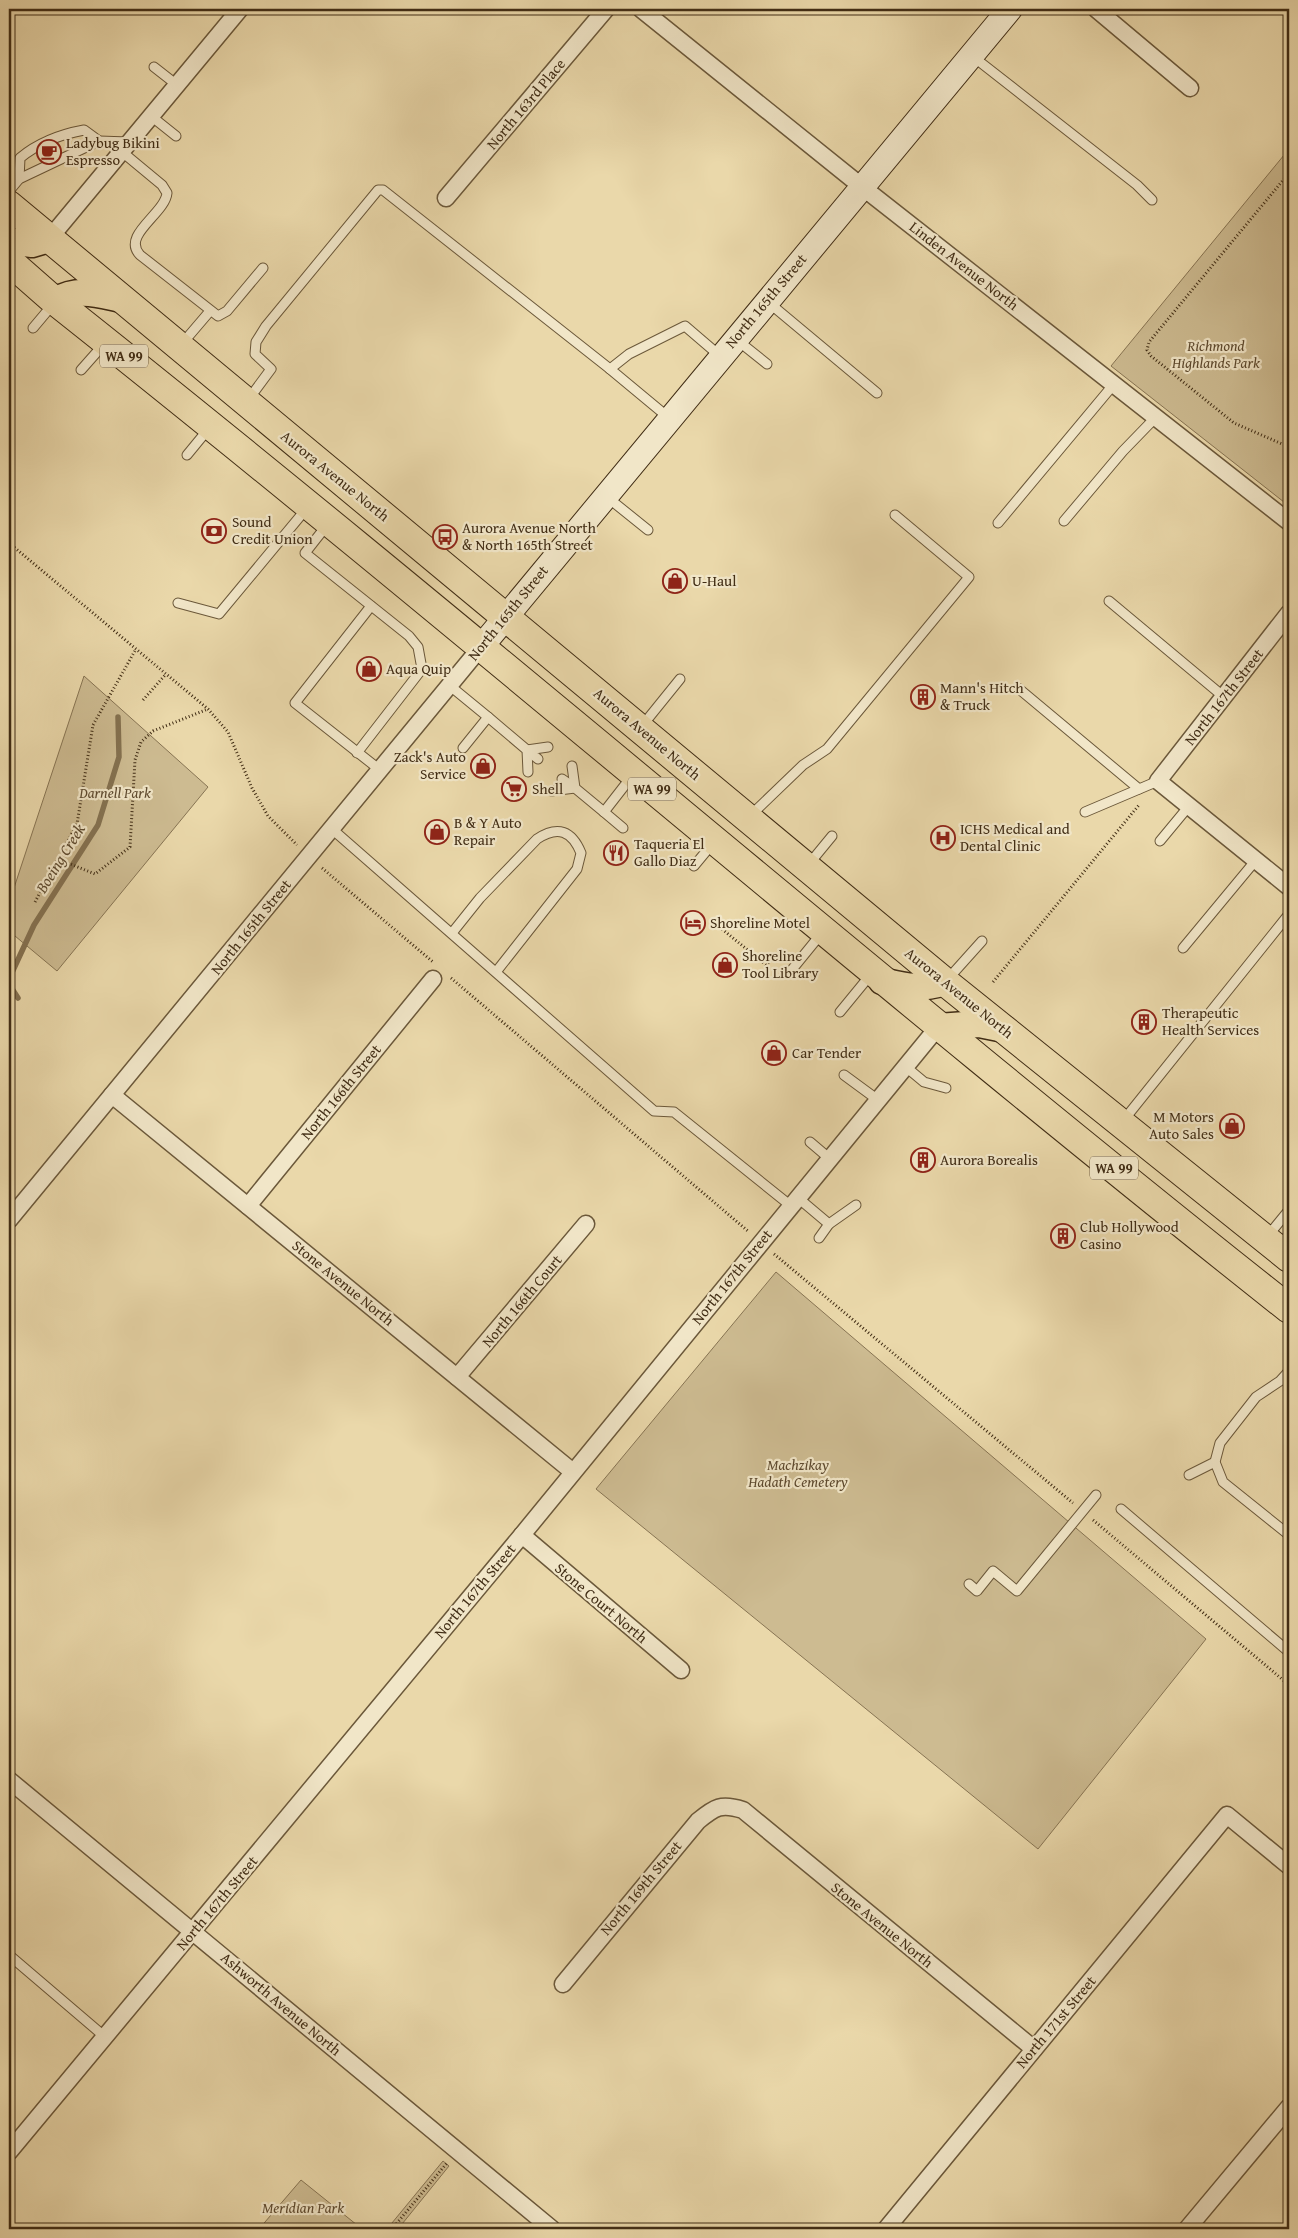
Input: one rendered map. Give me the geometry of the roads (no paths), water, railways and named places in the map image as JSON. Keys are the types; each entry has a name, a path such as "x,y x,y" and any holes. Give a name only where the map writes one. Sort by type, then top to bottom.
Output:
{"highway":[{"name":"Aurora Avenue North","path":"9,205 945,982 1121,1123 1280,1245"},
{"name":"WA 99","path":"9,261 55,301 481,646 938,1027 1289,1309"}],"main road":[{"path":"9,241 32,244 49,239"},
{"path":"55,301 67,294 85,291 122,299"},
{"path":"877,977 913,988 926,988 945,982"},
{"path":"938,1027 979,1024 1004,1029"}],"street":[{"path":"49,239 240,9"},
{"name":"North 163rd Place","path":"446,198 606,9"},
{"name":"Linden Avenue North","path":"641,9 861,186 1289,522"},
{"name":"North 165th Street","path":"9,1220 332,830 505,615 1010,9"},
{"path":"1096,9 1190,88"},
{"name":"North 167th Street","path":"1158,781 1289,613"},
{"path":"1158,781 1289,887"},
{"name":"North 166th Street","path":"248,1206 434,972"},
{"name":"North 167th Street","path":"9,2152 522,1535 938,1027"},
{"name":"Stone Avenue North","path":"112,1095 573,1472"},
{"name":"North 166th Court","path":"457,1377 586,1224"},
{"name":"Stone Court North","path":"522,1535 681,1670"},
{"name":"Ashworth Avenue North","path":"9,1780 552,2229"},
{"name":"Stone Avenue North","path":"728,1805 742,1810 1034,2049"},
{"name":"North 169th Street","path":"563,1984 698,1820 713,1808 728,1805"},
{"name":"North 171st Street","path":"886,2229 1227,1815 1289,1866"},
{"path":"1187,2229 1289,2107"}],"lane":[{"path":"971,55 1138,184 1152,200"},
{"path":"154,67 177,85"},
{"path":"151,116 176,136"},
{"path":"19,179 20,158 31,149 67,133 84,130 99,140 125,147 162,185 167,193 163,203 136,236 134,248 216,316 223,314 263,268"},
{"path":"9,191 19,179 99,140"},
{"path":"246,402 270,370 255,354 256,342 266,326 378,190 383,190 610,369 669,418"},
{"path":"33,328 55,301"},
{"path":"766,301 877,393"},
{"path":"179,347 210,311"},
{"path":"610,369 629,354 685,326 767,364"},
{"path":"81,370 106,342"},
{"path":"998,524 1114,384"},
{"path":"1064,521 1123,451 1156,417"},
{"path":"187,455 210,427"},
{"path":"605,495 648,530"},
{"path":"318,515 305,552 410,636 418,647 422,670 357,753"},
{"path":"178,602 219,614 318,515"},
{"path":"748,818 803,766 827,749 969,577 895,515"},
{"path":"1108,601 1224,697"},
{"path":"371,606 295,704 380,770"},
{"path":"641,728 680,679"},
{"path":"449,685 538,759"},
{"path":"1018,688 1139,789"},
{"path":"463,748 488,717"},
{"path":"527,750 548,747"},
{"path":"527,750 528,772"},
{"path":"572,766 575,788"},
{"path":"604,812 634,774"},
{"path":"562,778 623,828"},
{"path":"1085,812 1158,781"},
{"path":"551,791 575,788"},
{"path":"1160,841 1189,806"},
{"path":"332,830 654,1111 674,1112 794,1202 829,1224"},
{"path":"452,933 480,898 537,840 547,833 557,831 566,833 573,838 581,853 576,869 496,972"},
{"path":"807,866 832,836"},
{"path":"694,866 714,841"},
{"path":"1183,948 1256,860"},
{"path":"1121,1123 1289,914"},
{"path":"790,972 823,932"},
{"path":"945,982 982,940"},
{"path":"840,1012 877,977"},
{"path":"906,1067 924,1082 946,1088"},
{"path":"844,1074 878,1100"},
{"path":"810,1142 830,1158"},
{"path":"819,1238 829,1224 856,1205"},
{"path":"1280,1245 1289,1210"},
{"path":"1289,1371 1280,1381 1256,1397 1220,1443 1215,1462 1224,1482 1289,1536"},
{"path":"1190,1475 1215,1462"},
{"path":"969,1584 977,1590 993,1571 1017,1591 1096,1495"},
{"path":"1121,1509 1289,1652"},
{"path":"9,1955 105,2037"}],"waterway":[{"name":"Boeing Creek","path":"9,979 34,925 98,825 119,757 118,717"},
{"name":"Boeing Creek","path":"9,984 18,998"}],"place":[{"name":"Ladybug Bikini Espresso","path":"49,152"},
{"name":"Sound Credit Union","path":"214,531"},
{"name":"Aurora Avenue North & North 165th Street","path":"445,537"},
{"name":"U-Haul","path":"675,581"},
{"name":"Aqua Quip","path":"369,669"},
{"name":"Mann's Hitch & Truck","path":"923,697"},
{"name":"Zack's Auto Service","path":"483,766"},
{"name":"Shell","path":"514,789"},
{"name":"B & Y Auto Repair","path":"437,832"},
{"name":"ICHS Medical and Dental Clinic","path":"943,838"},
{"name":"Taqueria El Gallo Diaz","path":"616,853"},
{"name":"Shoreline Motel","path":"693,923"},
{"name":"Shoreline Tool Library","path":"725,965"},
{"name":"Therapeutic Health Services","path":"1144,1022"},
{"name":"Car Tender","path":"774,1053"},
{"name":"M Motors Auto Sales","path":"1232,1126"},
{"name":"Aurora Borealis","path":"923,1160"},
{"name":"Club Hollywood Casino","path":"1063,1236"}],"park label":[{"name":"Richmond Highlands Park","path":"1216,354"},
{"name":"Darnell Park","path":"115,793"},
{"name":"Machzikay Hadath Cemetery","path":"798,1474"},
{"name":"Meridian Park","path":"303,2208"}]}
